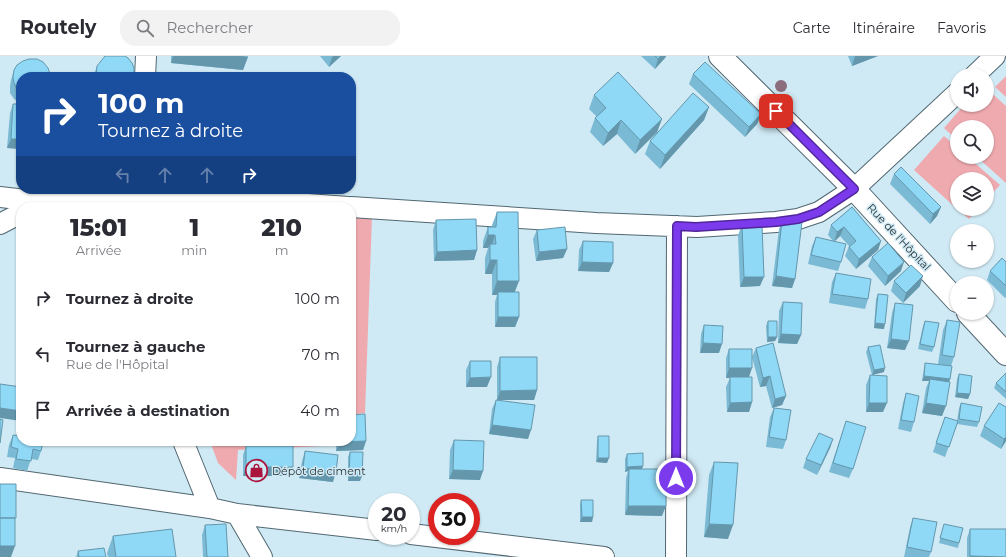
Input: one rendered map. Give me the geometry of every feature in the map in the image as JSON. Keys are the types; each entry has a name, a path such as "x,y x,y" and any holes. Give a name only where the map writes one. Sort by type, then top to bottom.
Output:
{"street":[{"path":"145,72 146,56"},
{"name":"Rue de l'Hôpital","path":"720,56 854,189 950,293"},
{"path":"983,68 995,56"},
{"path":"356,207 596,223 696,227 768,223 798,219 819,212 854,189 950,100"},
{"path":"50,202 86,194"},
{"path":"104,194 142,197 186,195 282,202"},
{"path":"0,197 23,202"},
{"path":"0,224 16,216"},
{"path":"676,557 677,226"},
{"path":"974,320 1006,354"},
{"path":"185,446 210,508"},
{"path":"0,478 210,508 237,514 368,529"},
{"path":"237,514 262,557"},
{"path":"420,535 604,557"}],"shaded area":[{"path":"1006,76 1006,97 995,87"},
{"path":"994,95 1006,106 1006,183 985,164 994,164 994,120 951,120 958,112 994,112"},
{"path":"950,121 950,134 944,128"},
{"path":"944,136 950,141 950,164 976,164 985,172 950,172 950,203 914,170"},
{"path":"994,180 1000,185 994,191"},
{"path":"356,216 372,217 365,413 356,414"},
{"path":"212,446 323,446 238,450 236,480 218,463"}],"building":[{"path":"105,56 125,56 132,63 134,72 96,72 97,66"},
{"path":"37,59 43,62 49,72 16,72 16,87 13,77 14,70 17,65 23,61"},
{"path":"705,62 761,114 749,127 693,74"},
{"path":"618,72 662,119 640,140 621,120 608,133 595,118 606,108 594,95"},
{"path":"693,93 709,107 665,155 650,141"},
{"path":"13,104 16,104 16,139 11,139"},
{"path":"901,167 941,207 933,214 894,174"},
{"path":"852,207 881,241 859,259 849,247 856,241 844,227 837,232 831,225"},
{"path":"497,212 518,212 519,281 497,281 497,260 490,260 490,244 496,244 495,235 488,235 488,227 496,227"},
{"path":"476,219 477,250 437,252 436,220"},
{"path":"782,220 802,222 795,279 776,276"},
{"path":"742,225 762,225 764,277 744,277"},
{"path":"565,227 567,249 539,252 537,230"},
{"path":"816,237 846,244 841,262 811,255"},
{"path":"583,241 613,242 613,263 582,262"},
{"path":"888,243 904,262 888,276 872,257"},
{"path":"1002,258 1006,262 1006,286 990,271"},
{"path":"911,265 923,276 906,293 894,281"},
{"path":"836,273 871,279 868,299 832,294"},
{"path":"498,292 519,292 519,317 498,317"},
{"path":"878,294 888,295 885,324 875,323"},
{"path":"783,302 802,303 801,335 781,334"},
{"path":"895,303 913,305 909,341 891,339"},
{"path":"947,320 960,322 954,357 942,355"},
{"path":"768,321 777,321 777,337 768,337"},
{"path":"925,321 939,323 934,347 920,344"},
{"path":"704,325 723,326 722,344 703,343"},
{"path":"773,343 786,396 775,399 770,376 763,378 756,348"},
{"path":"880,345 885,368 874,370 868,347"},
{"path":"729,349 752,349 752,368 729,368"},
{"path":"500,357 537,357 537,390 500,391"},
{"path":"470,361 491,361 491,377 470,378"},
{"path":"925,363 952,366 950,379 924,376"},
{"path":"1006,373 1006,392 996,383"},
{"path":"959,374 972,376 970,394 957,393"},
{"path":"870,375 887,376 887,403 869,403"},
{"path":"730,377 752,377 752,402 730,403"},
{"path":"930,379 950,382 946,406 926,403"},
{"path":"0,384 16,386 16,410 0,408"},
{"path":"906,393 919,396 914,422 901,420"},
{"path":"496,400 535,405 531,430 492,425"},
{"path":"961,403 982,407 979,422 959,419"},
{"path":"999,403 1006,407 1006,437 1004,439 984,426"},
{"path":"774,408 791,410 786,440 769,437"},
{"path":"365,414 366,441 356,441 356,415"},
{"path":"945,417 958,421 949,447 936,443"},
{"path":"0,419 3,420 0,443"},
{"path":"846,421 866,427 853,469 833,463"},
{"path":"819,433 833,439 821,465 806,459"},
{"path":"13,435 16,435 16,446 42,446 41,451 33,449 31,461 16,459 18,449 11,447"},
{"path":"598,436 609,436 609,458 598,458"},
{"path":"454,440 484,441 483,471 453,470"},
{"path":"246,446 293,446 293,467 246,467"},
{"path":"305,451 338,455 336,472 303,468"},
{"path":"350,452 363,452 362,476 349,476"},
{"path":"643,453 643,466 627,467 627,454"},
{"path":"714,462 738,463 733,525 709,524"},
{"path":"629,469 666,469 666,506 628,506"},
{"path":"0,484 16,484 16,518 0,518"},
{"path":"581,500 593,500 593,517 582,517"},
{"path":"0,518 15,518 15,546 0,546"},
{"path":"913,518 937,522 931,552 907,547"},
{"path":"226,524 228,557 207,557 205,525"},
{"path":"944,524 963,528 959,543 940,538"},
{"path":"172,529 176,557 116,557 113,536"},
{"path":"970,529 1006,529 1006,557 970,556"},
{"path":"104,548 106,557 79,557 78,551"}],"place":[{"name":"Dépôt de ciment","path":"256,471"}],"route":[{"path":"676,478 677,226 696,227 776,222 798,219 819,212 854,189 776,111"}]}
